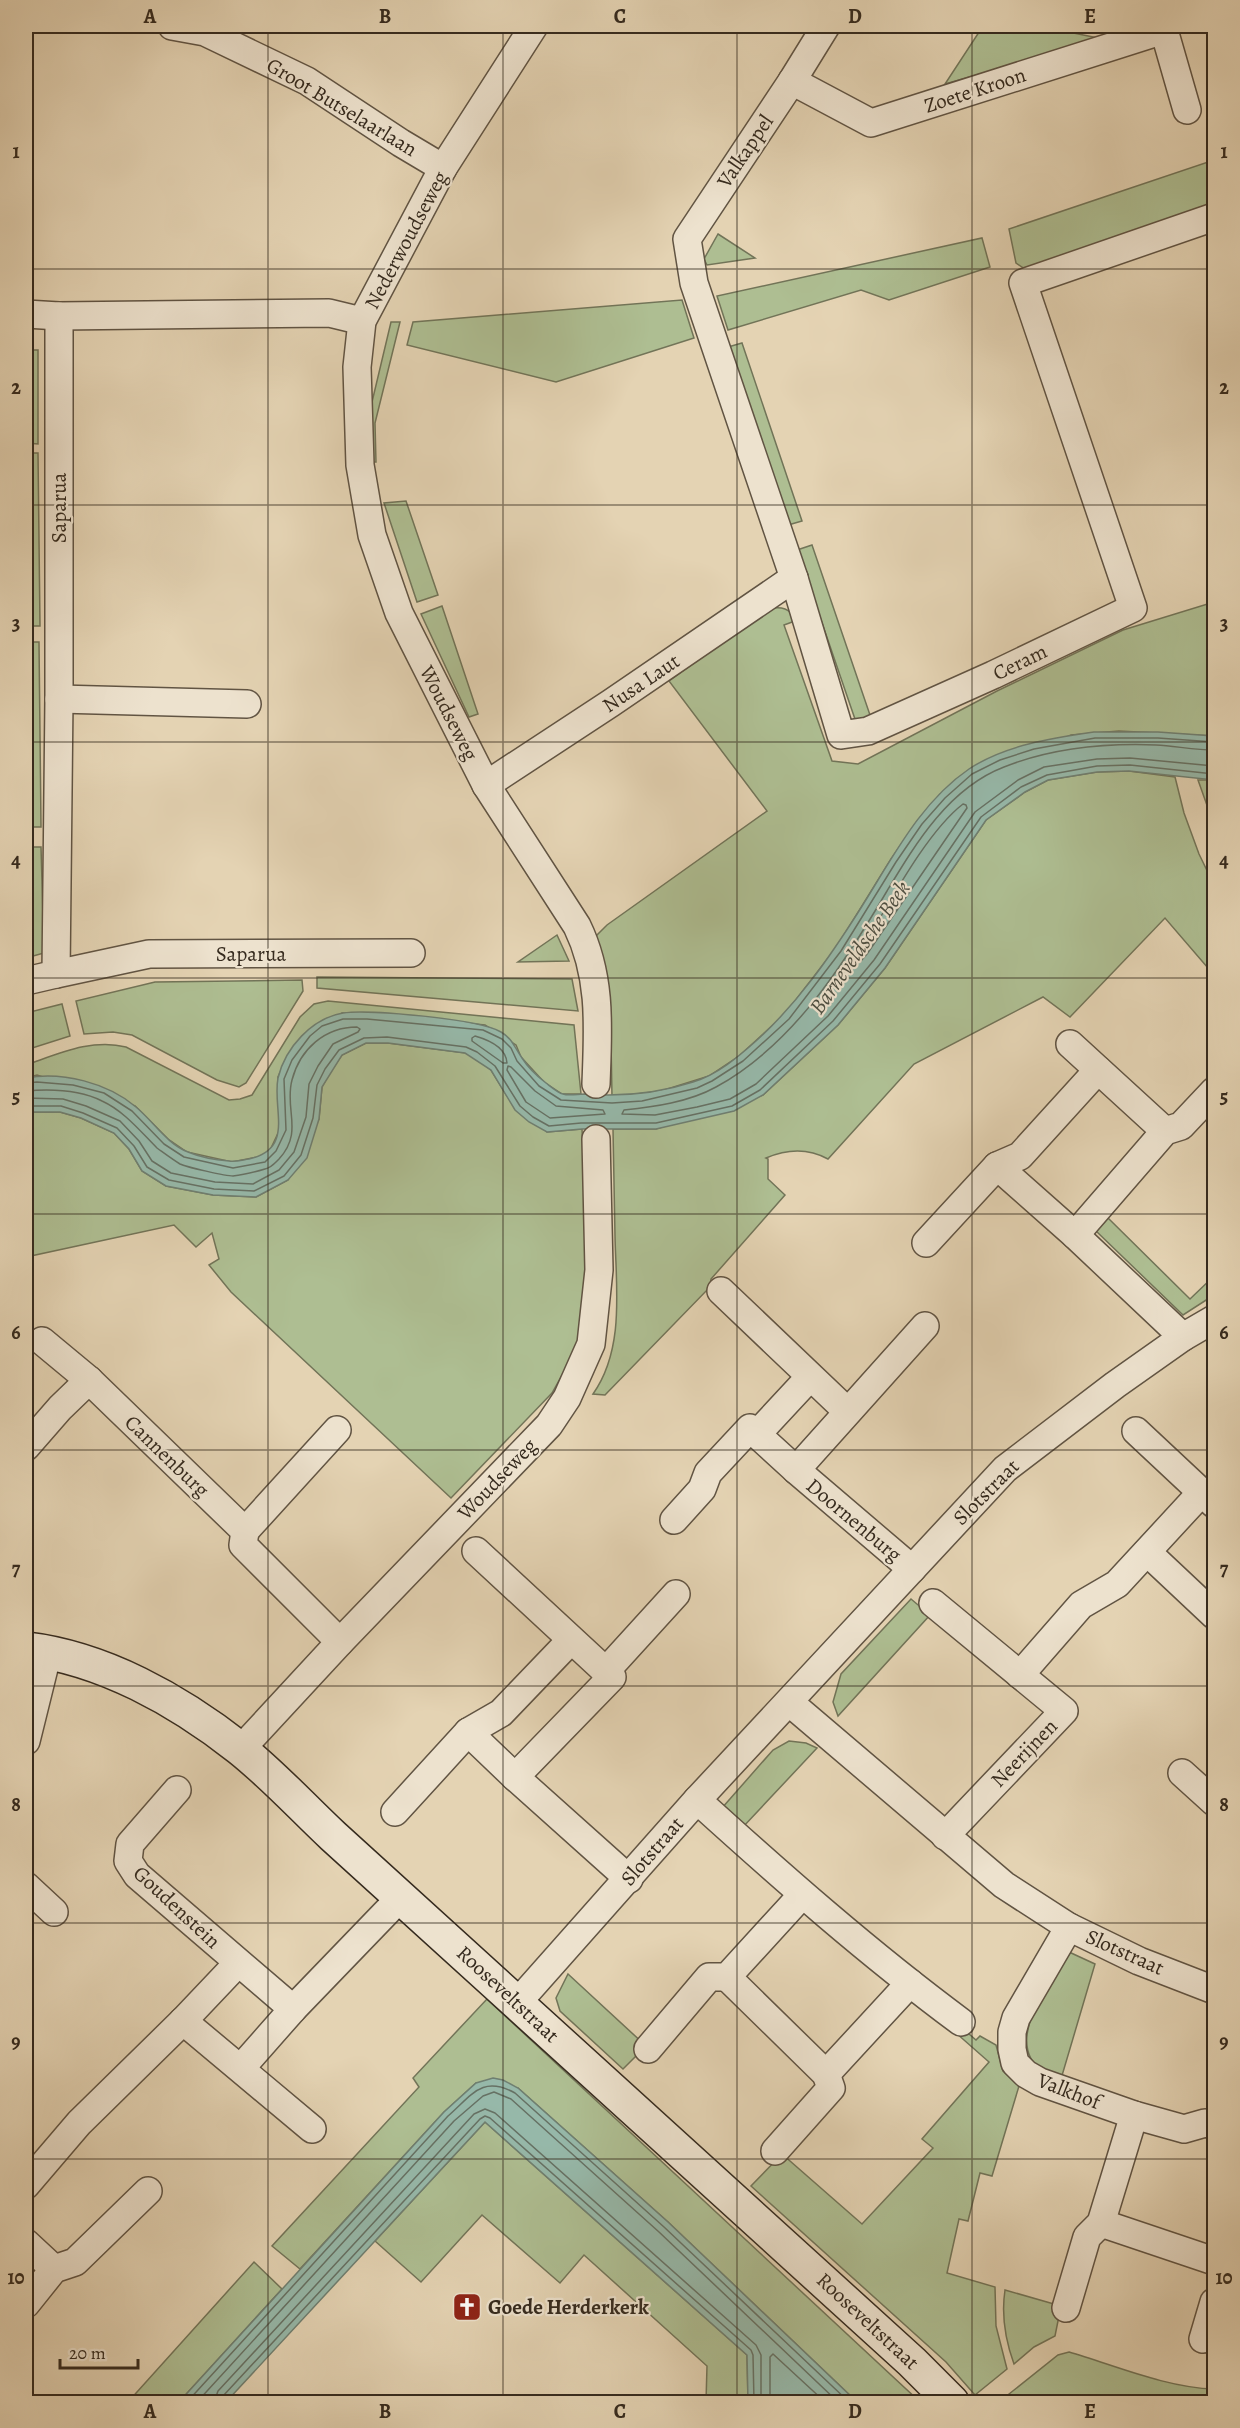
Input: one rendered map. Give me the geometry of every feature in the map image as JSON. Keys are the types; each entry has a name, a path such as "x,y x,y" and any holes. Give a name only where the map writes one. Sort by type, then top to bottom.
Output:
{"street":[{"name":"Groot Butselaarlaan","path":"179,26 205,32 307,81 443,168"},
{"name":"Nederwoudseweg","path":"26,314 59,316 329,313 362,321 443,168 534,26"},
{"name":"Valkappel","path":"694,283 687,239 826,26"},
{"name":"Zoete Kroon","path":"792,81 871,123 1164,28 1187,110"},
{"name":"Ceram","path":"694,283 794,578 841,735 868,731 993,675 1133,608 1023,283 1215,217"},
{"name":"Saparua","path":"56,974 59,316"},
{"name":"Woudseweg","path":"362,321 357,367 360,465 372,535 399,613 486,785 577,926 586,944 597,995 596,1084"},
{"name":"Nusa Laut","path":"486,785 794,578"},
{"path":"59,699 247,704"},
{"name":"Saparua","path":"26,981 148,954 411,953"},
{"path":"1070,1044 1165,1131"},
{"path":"926,1244 997,1166 1020,1156 1098,1071"},
{"path":"1076,1234 1165,1131 1181,1125 1215,1091"},
{"name":"Woudseweg","path":"241,1749 340,1642 549,1425 567,1398 591,1344 598,1270 596,1139"},
{"path":"997,1166 1076,1234 1183,1337"},
{"path":"720,1291 847,1411"},
{"name":"Slotstraat","path":"517,2003 697,1800 1005,1469 1114,1385 1183,1337 1215,1319"},
{"name":"Doornenburg","path":"796,1470 925,1326"},
{"name":"Cannenburg","path":"42,1341 89,1380 245,1532 243,1545 340,1642"},
{"path":"674,1520 702,1489 708,1473 750,1428 757,1434 810,1377"},
{"path":"26,1447 60,1408 89,1380"},
{"path":"26,1416 60,1408"},
{"path":"245,1532 337,1431"},
{"path":"1020,1675 1081,1605 1117,1584 1147,1552 1208,1499 1136,1431"},
{"name":"Doornenburg","path":"757,1434 912,1569"},
{"path":"476,1551 612,1677 515,1777"},
{"path":"1147,1552 1215,1615"},
{"path":"605,1672 676,1594"},
{"name":"Neerijnen","path":"933,1603 1064,1711 945,1836"},
{"path":"395,1812 468,1732 501,1713 571,1640"},
{"path":"26,1741 37,1650"},
{"name":"Rooseveltstraat","path":"37,1650 117,1674 186,1710 241,1749 912,2362 952,2403"},
{"name":"Slotstraat","path":"789,1702 1004,1885 1069,1927 1139,1961 1215,1990"},
{"path":"468,1732 629,1879"},
{"path":"1182,1773 1215,1802"},
{"name":"Goudenstein","path":"177,1790 130,1844 128,1861 137,1875 293,2009"},
{"path":"697,1800 802,1895 960,2022"},
{"path":"26,1886 54,1912"},
{"path":"727,1977 802,1895"},
{"path":"241,2068 293,2009 401,1897"},
{"name":"Valkhof","path":"1069,1927 1016,2018 1012,2049 1016,2063 1026,2074 1040,2082 1134,2115 1184,2129 1205,2122 1215,2125"},
{"name":"Goudenstein","path":"26,2185 79,2123 238,1963"},
{"path":"648,2049 709,1977 727,1977 826,2074 831,2088 775,2151"},
{"path":"826,2074 910,1983"},
{"path":"183,2020 312,2129"},
{"path":"1066,2308 1087,2237 1101,2223 1134,2115"},
{"path":"26,2304 54,2269 75,2262 148,2192"},
{"path":"1101,2223 1215,2261"},
{"path":"26,2243 54,2269"},
{"path":"1203,2339 1215,2302"}],"shaded area":[{"path":"983,26 1039,26 1103,39 945,84"},
{"path":"1214,160 1214,205 1028,271 1016,263 1009,229"},
{"path":"718,234 755,258 707,265 704,259"},
{"path":"982,238 990,267 889,300 861,290 728,330 717,296"},
{"path":"682,300 694,338 556,382 407,345 413,322"},
{"path":"391,322 400,322 375,423 376,462 370,462 367,423"},
{"path":"742,343 802,521 788,525 728,347"},
{"path":"26,350 38,350 38,444 26,443"},
{"path":"26,453 38,453 40,626 26,626"},
{"path":"406,501 438,595 417,602 384,503"},
{"path":"812,545 871,718 856,722 797,550"},
{"path":"1214,602 1214,736 1119,731 1071,735 940,794 918,820 891,859 836,948 784,1015 739,1056 709,1076 661,1091 612,1097 611,1041 605,968 595,937 607,925 767,811 669,681 769,609 785,609 791,613 795,621 784,625 832,761 858,764 997,691 1123,630"},
{"path":"442,606 478,714 469,717 421,614"},
{"path":"26,642 39,642 41,827 26,827"},
{"path":"1129,771 1175,777 1184,813 1199,854 1214,885 1214,975 1165,918 1070,1017 1043,997 914,1064 828,1159 805,1151 782,1153 766,1158 768,1159 768,1179 785,1195 711,1279 710,1287 605,1395 593,1394 610,1358 616,1317 613,1129 656,1129 763,1095 838,1025 885,968 986,820 1025,792 1048,780 1097,772"},
{"path":"1198,780 1214,780 1214,825"},
{"path":"26,847 41,847 44,953 26,958"},
{"path":"557,935 569,961 518,962"},
{"path":"317,977 572,979 578,1011 317,988"},
{"path":"302,980 303,991 246,1083 239,1087 217,1080 132,1035 113,1032 84,1034 76,1001 155,982"},
{"path":"328,1001 574,1025 581,1094 562,1094 544,1082 521,1057 516,1045 485,1025 367,1013 342,1013 287,1057 278,1077 280,1129 271,1148 263,1156 232,1162 187,1152 168,1139 135,1106 37,1075 26,1078 26,1065 75,1048 101,1044 113,1045 126,1047 229,1100 240,1099 252,1095 300,1017 314,1004"},
{"path":"62,1004 70,1036 26,1050 26,1013"},
{"path":"366,1043 388,1043 466,1053 491,1070 507,1096 547,1132 582,1129 586,1209 586,1307 580,1343 552,1393 451,1498 231,1292 209,1265 219,1259 212,1233 196,1247 174,1225 26,1257 26,1112 60,1112 81,1118 114,1133 129,1149 142,1171 166,1186 213,1195 256,1197 288,1180 319,1119 322,1087 330,1072 342,1055"},
{"path":"1108,1218 1190,1299 1214,1276 1214,1295 1183,1315 1096,1231"},
{"path":"911,1599 930,1615 838,1716 833,1702 841,1674"},
{"path":"789,1741 806,1743 817,1748 743,1827 722,1808 773,1750"},
{"path":"1069,1952 1095,1964 1061,2079 1043,2072 1031,2060 1027,2045 1028,2029 1042,1996"},
{"path":"568,1974 646,2046 623,2069 560,2011 556,1998"},
{"path":"487,1999 920,2402 857,2402 668,2222 518,2088 476,2083 444,2112 300,2269 272,2246 419,2087 413,2078"},
{"path":"961,2027 976,2040 980,2036 996,2045 1003,2071 1019,2086 992,2176 980,2173 968,2221 959,2219 947,2273 995,2287 996,2326 1007,2369 975,2395 946,2362 751,2186 782,2154 862,2224 933,2148 922,2139 989,2062 956,2033"},
{"path":"485,2122 747,2355 748,2402 706,2402 707,2366 584,2255 560,2283 482,2215 421,2282 375,2241"},
{"path":"254,2262 282,2289 179,2402 128,2402"},
{"path":"1005,2290 1061,2306 1055,2336 1034,2347 1014,2364 1005,2327 1003,2309"},
{"path":"1069,2352 1178,2385 1214,2389 1214,2402 1101,2402 1070,2397 1050,2402 999,2402 1058,2355"}],"water":[{"name":"Barneveldsche Beek","path":"1094,732 1158,732 1214,736 1214,780 1129,771 1097,772 1048,780 1025,792 986,820 885,968 838,1025 763,1095 734,1111 656,1129 582,1129 547,1132 529,1122 515,1110 491,1070 465,1053 388,1043 366,1043 342,1055 322,1087 319,1119 307,1158 288,1180 256,1197 213,1195 166,1186 142,1171 129,1149 114,1133 81,1118 60,1112 26,1112 26,1078 54,1076 84,1081 112,1091 125,1099 173,1144 188,1152 224,1161 249,1159 263,1154 272,1146 277,1137 278,1078 293,1046 321,1021 343,1013 356,1012 448,1019 489,1027 501,1032 511,1040 524,1061 536,1074 565,1095 639,1094 702,1079 727,1065 749,1047 799,996 836,946 907,834 935,798 951,783 983,761 1014,748"},
{"path":"493,2078 503,2080 518,2088 668,2222 857,2402 748,2402 747,2355 485,2122 226,2402 179,2402 444,2112 476,2083"},
{"path":"1070,2397 1101,2402 1050,2402"}],"place":[{"name":"Goede Herderkerk","path":"467,2307"}]}
